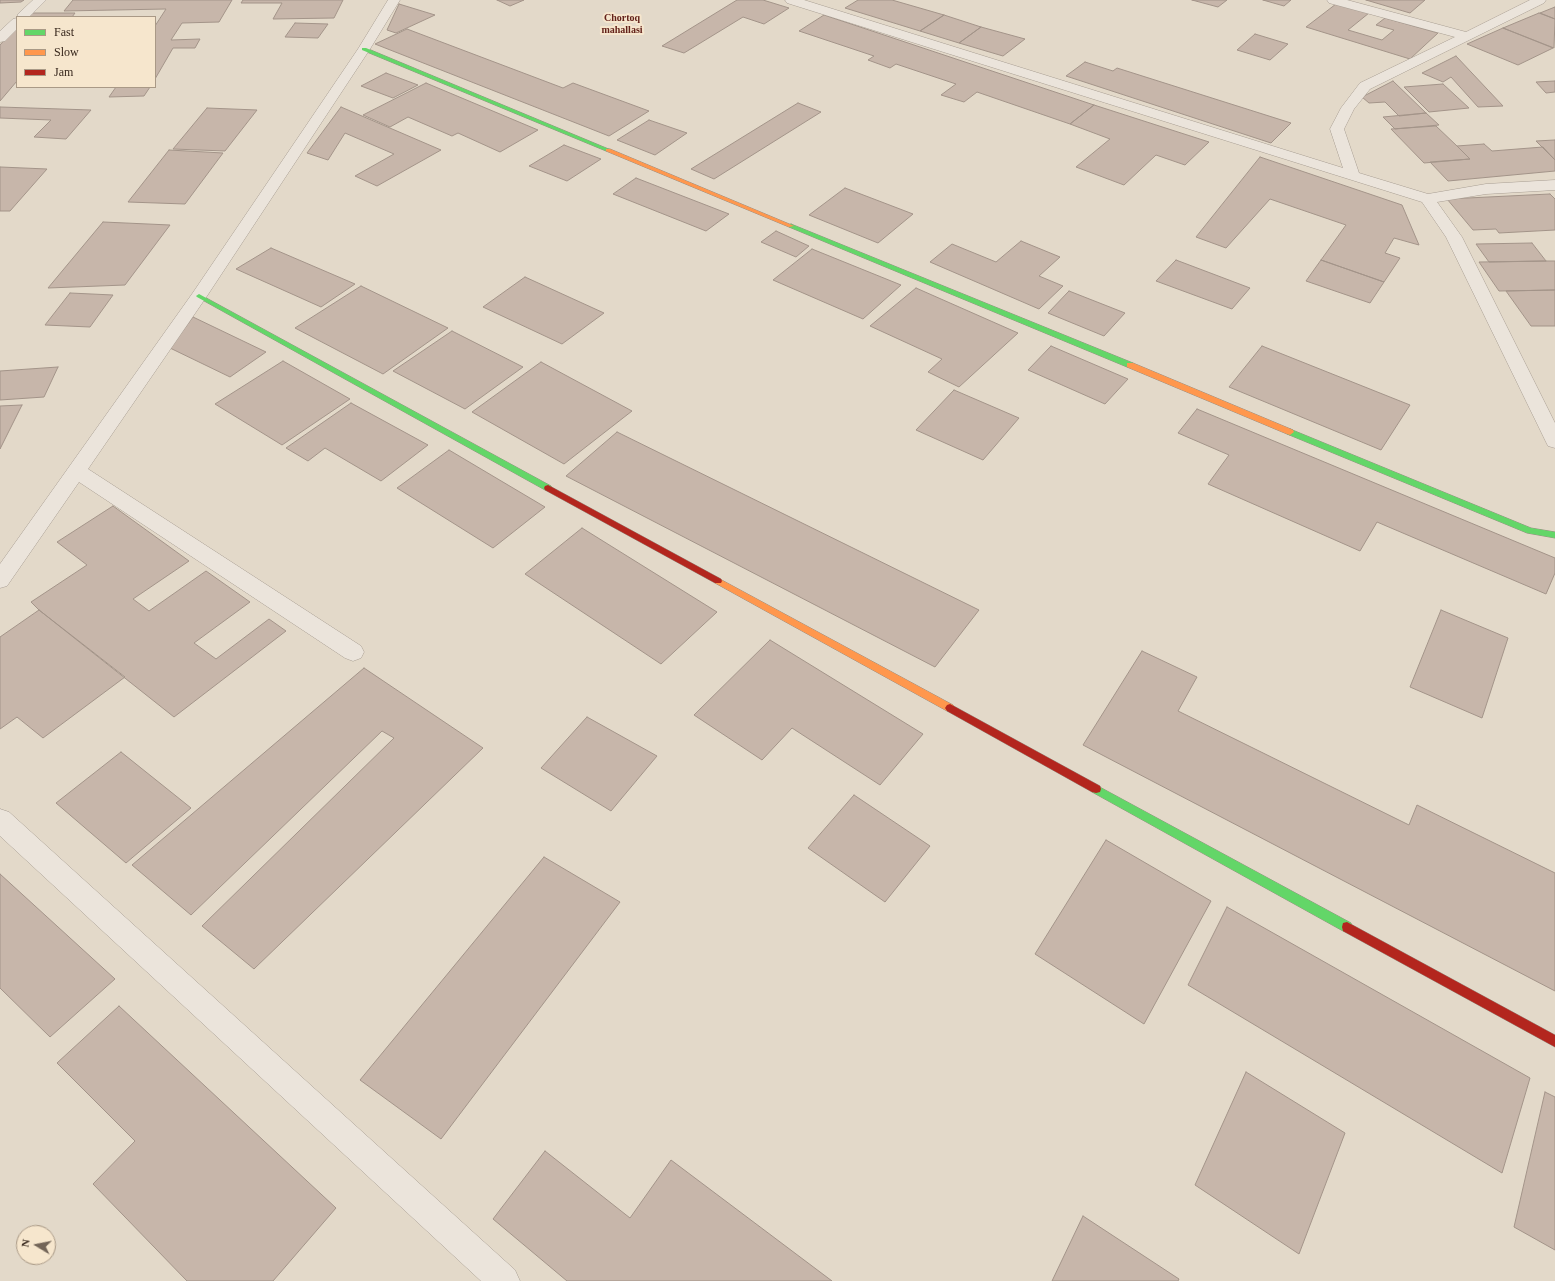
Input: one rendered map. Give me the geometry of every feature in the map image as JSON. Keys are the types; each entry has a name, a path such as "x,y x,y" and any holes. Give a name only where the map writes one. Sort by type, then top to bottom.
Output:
{"street":[{"path":"23,16 40,0"},
{"path":"0,580 199,296 364,49 394,0"},
{"path":"791,0 1427,199 1486,189 1555,185"},
{"path":"1333,0 1467,36"},
{"path":"1353,177 1337,129 1348,108 1365,86 1540,0"},
{"path":"0,38 16,23"},
{"path":"364,49 1523,528 1555,535"},
{"path":"1427,199 1454,237 1555,442"},
{"path":"199,296 1555,1041"},
{"path":"76,471 354,652"},
{"path":"0,820 504,1281"}],"building":[{"path":"0,0 24,0 21,2 0,3"},
{"path":"73,0 232,0 219,22 182,23 171,40 200,39 195,48 173,48 156,77 156,24 166,9 64,11"},
{"path":"243,0 343,0 334,18 273,19 282,3 241,3"},
{"path":"497,0 524,0 510,6"},
{"path":"737,0 763,0 789,8 764,24 743,17 684,53 662,46"},
{"path":"858,0 892,0 944,15 920,31 845,8"},
{"path":"1192,0 1227,0 1218,7"},
{"path":"1263,0 1291,0 1284,6"},
{"path":"1366,0 1425,0 1410,13"},
{"path":"399,4 435,15 396,33 387,30"},
{"path":"1336,4 1369,13 1348,30 1382,40 1394,30 1376,25 1385,18 1438,33 1410,59 1306,27"},
{"path":"1555,7 1555,19 1540,13"},
{"path":"29,13 75,13 73,16 26,16"},
{"path":"1539,13 1555,19 1554,48 1503,28"},
{"path":"824,15 1094,105 1070,124 977,92 964,102 941,95 956,84 896,64 890,68 868,60 874,56 799,31"},
{"path":"944,15 981,27 959,43 920,31"},
{"path":"295,23 328,24 318,38 285,37"},
{"path":"16,27 16,82 0,101 0,45"},
{"path":"981,27 1025,39 1003,56 959,43"},
{"path":"1503,28 1553,48 1518,65 1467,44"},
{"path":"407,29 563,88 573,83 649,111 609,136 375,44"},
{"path":"1255,34 1288,44 1270,60 1237,50"},
{"path":"1456,56 1503,106 1478,107 1451,77 1443,82 1422,73"},
{"path":"1085,62 1113,71 1117,68 1291,123 1271,143 1066,76"},
{"path":"386,73 418,85 393,98 361,86"},
{"path":"1393,81 1426,113 1399,116 1385,102 1369,103 1362,97"},
{"path":"1555,81 1555,92 1546,93 1536,82"},
{"path":"426,83 538,130 500,152 458,133 452,136 408,117 390,127 363,115"},
{"path":"1443,84 1469,108 1429,112 1404,87"},
{"path":"115,88 149,88 144,96 109,97"},
{"path":"798,103 821,112 714,179 691,169"},
{"path":"1094,105 1209,142 1185,165 1156,155 1124,185 1076,167 1110,139 1070,124"},
{"path":"0,107 91,110 66,139 34,137 51,120 0,118"},
{"path":"341,107 441,150 377,186 355,176 394,154 345,133 328,160 307,153"},
{"path":"207,108 257,110 225,151 173,149"},
{"path":"1426,113 1439,125 1395,129 1383,117"},
{"path":"649,120 687,133 655,155 617,140"},
{"path":"1436,126 1470,159 1424,163 1391,129"},
{"path":"1555,140 1555,160 1536,141"},
{"path":"1484,144 1492,151 1543,147 1555,160 1555,171 1448,181 1430,162 1470,159 1457,146"},
{"path":"564,145 601,159 567,181 529,166"},
{"path":"169,150 223,153 185,204 128,202"},
{"path":"1260,157 1402,205 1419,245 1394,238 1385,253 1400,258 1384,282 1321,260 1346,225 1270,199 1226,248 1196,237"},
{"path":"0,167 47,169 10,211 0,211"},
{"path":"636,178 729,214 706,231 613,194"},
{"path":"845,188 913,214 878,243 809,215"},
{"path":"1550,194 1555,199 1555,230 1499,233 1496,229 1473,230 1447,199"},
{"path":"103,222 170,225 125,285 48,288"},
{"path":"776,231 809,246 796,257 761,242"},
{"path":"1021,241 1060,257 1039,276 1063,286 1039,309 930,262 952,244 996,262"},
{"path":"1532,243 1546,261 1489,262 1476,244"},
{"path":"271,248 355,284 321,307 236,269"},
{"path":"812,249 901,285 863,319 773,280"},
{"path":"1176,260 1250,288 1232,309 1156,281"},
{"path":"1321,260 1384,282 1370,303 1306,281"},
{"path":"1555,261 1555,290 1499,291 1479,262"},
{"path":"525,277 604,313 562,344 483,307"},
{"path":"361,286 448,328 383,374 295,328"},
{"path":"916,288 1018,333 959,387 928,372 942,359 870,326"},
{"path":"1555,290 1555,326 1531,326 1506,291"},
{"path":"1069,291 1125,313 1104,336 1048,313"},
{"path":"70,293 113,295 90,327 45,325"},
{"path":"193,317 266,352 230,377 170,348"},
{"path":"452,331 523,367 465,409 393,371"},
{"path":"1051,346 1128,379 1105,404 1028,370"},
{"path":"1262,346 1410,405 1381,450 1229,387"},
{"path":"283,361 350,399 282,445 215,404"},
{"path":"541,362 632,411 564,464 472,412"},
{"path":"58,367 44,397 0,400 0,371"},
{"path":"954,390 1019,418 983,460 916,430"},
{"path":"351,403 428,445 381,481 325,448 308,461 286,448"},
{"path":"22,405 0,449 0,406"},
{"path":"1197,409 1555,558 1555,573 1546,594 1377,522 1360,551 1208,484 1229,455 1178,433"},
{"path":"617,432 979,610 935,667 566,476"},
{"path":"449,450 545,507 493,548 397,488"},
{"path":"113,506 189,561 133,599 149,611 206,571 250,602 194,643 216,659 269,619 286,631 174,717 39,610 31,602 87,565 57,542"},
{"path":"582,528 717,612 661,664 525,574"},
{"path":"39,610 125,677 43,738 17,717 0,729 0,637"},
{"path":"1441,610 1508,638 1482,718 1410,687"},
{"path":"770,640 923,734 880,785 792,728 762,760 694,715"},
{"path":"1142,651 1197,677 1178,711 1409,825 1417,805 1555,873 1555,991 1083,745"},
{"path":"364,668 483,748 254,969 202,926 394,738 382,731 191,915 132,865"},
{"path":"587,717 657,756 611,811 541,768"},
{"path":"121,752 191,808 126,863 56,803"},
{"path":"854,795 930,846 885,902 808,848"},
{"path":"1106,840 1211,901 1144,1024 1035,954"},
{"path":"544,857 620,902 441,1139 360,1080"},
{"path":"0,874 115,979 50,1037 0,988"},
{"path":"1227,907 1530,1078 1502,1173 1188,985"},
{"path":"119,1006 336,1208 273,1281 187,1281 93,1184 135,1141 57,1063"},
{"path":"1246,1072 1345,1133 1299,1254 1195,1185"},
{"path":"1545,1092 1555,1097 1555,1250 1514,1227"},
{"path":"545,1151 630,1218 671,1160 832,1281 567,1281 493,1219"},
{"path":"1083,1216 1179,1279 1178,1281 1052,1281"}],"traffic: fast":[{"path":"364,49 608,150"},
{"path":"791,226 1130,365"},
{"path":"199,296 548,488"},
{"path":"1290,432 1530,531 1555,535"},
{"path":"1096,789 1347,927"}],"traffic: slow":[{"path":"608,150 791,226"},
{"path":"1130,365 1290,432"},
{"path":"718,581 950,708"}],"traffic: jam":[{"path":"548,488 718,581"},
{"path":"950,708 1096,789"},
{"path":"1347,927 1555,1041"}],"district":[{"name":"Chortoq mahallasi","path":"622,24"}]}
